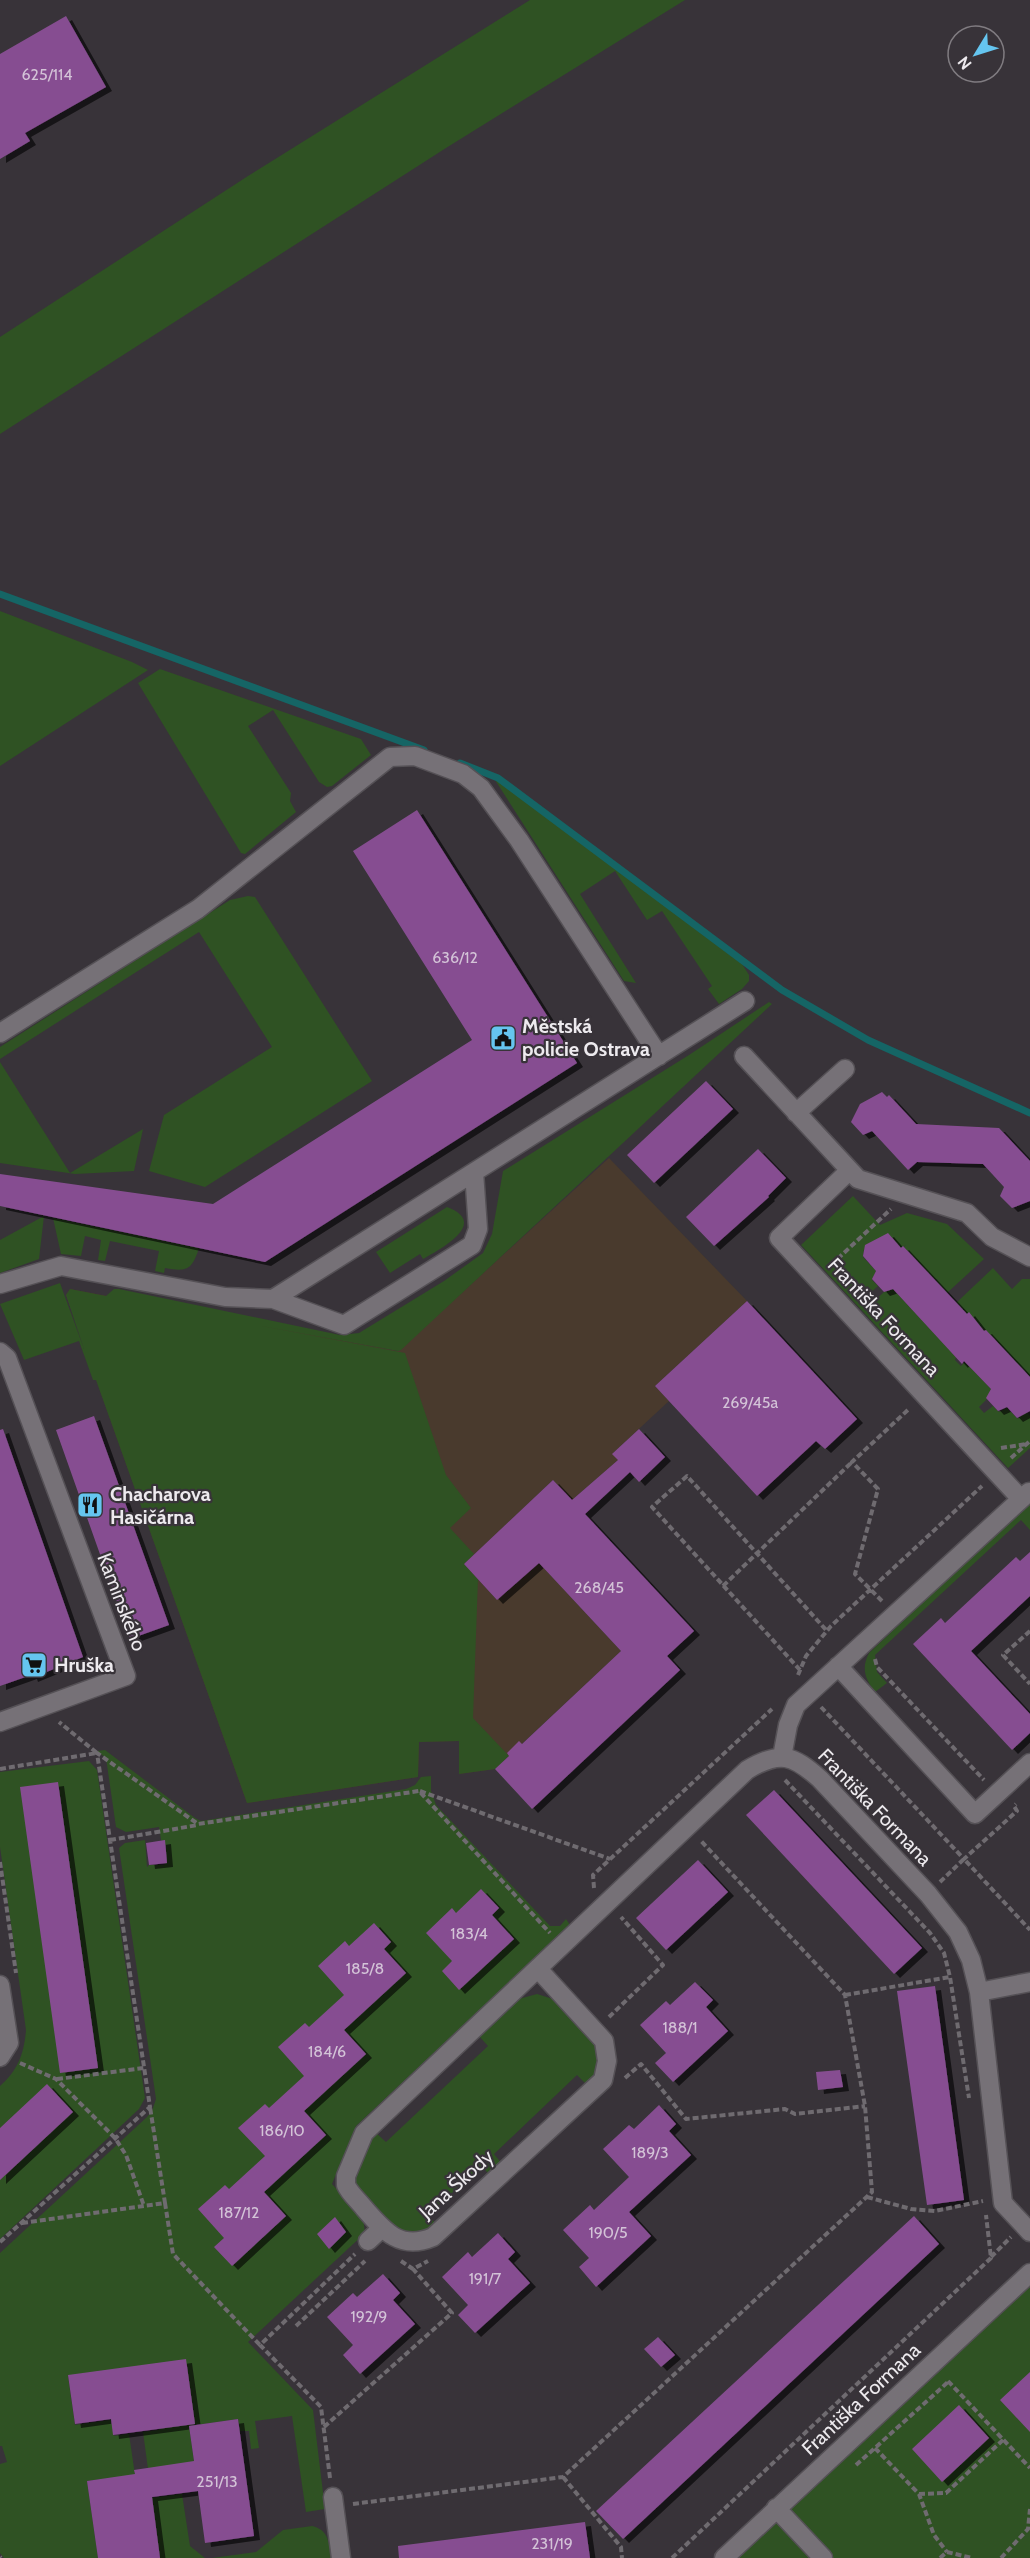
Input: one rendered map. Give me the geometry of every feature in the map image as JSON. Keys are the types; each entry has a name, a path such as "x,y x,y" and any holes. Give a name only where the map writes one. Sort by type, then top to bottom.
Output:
{"street":[{"path":"0,1033 198,909 390,757 415,756 463,774 481,788 519,840 658,1056"},
{"path":"273,1299 745,1001"},
{"path":"744,1056 849,1171 867,1183 967,1213 992,1237 1030,1257"},
{"path":"796,1113 845,1069"},
{"name":"Františka Formana","path":"849,1171 779,1238 1026,1495 796,1705 780,1765 802,1762 928,1894 957,1932 971,1960 978,1992 1003,2203 1027,2229"},
{"path":"0,1284 61,1266 225,1297 273,1299 345,1325 472,1245 478,1229 474,1172"},
{"name":"Kaminského","path":"0,1352 7,1358 126,1676 0,1722"},
{"path":"838,1666 975,1814 1030,1763"},
{"name":"Jana Škody","path":"539,1970 604,2041 607,2061 603,2080 433,2236 413,2242 396,2239 374,2240 346,2185 346,2176 364,2133 539,1970 747,1770 764,1760 780,1765"},
{"path":"978,1992 1030,1982"},
{"path":"0,1985 9,2043 8,2059"},
{"name":"Františka Formana","path":"724,2558 1030,2273"},
{"path":"333,2501 341,2558"},
{"path":"776,2508 823,2558"}],"path":[{"path":"827,1269 897,1203"},
{"path":"723,1586 915,1403"},
{"path":"996,1449 1026,1444"},
{"path":"852,1462 879,1489 855,1574 895,1615"},
{"path":"800,1670 652,1508 687,1476 827,1631"},
{"path":"985,1483 827,1631 806,1656 796,1681 1030,1930"},
{"path":"1030,1631 1003,1655 1030,1684"},
{"path":"874,1654 877,1666 986,1782 993,1775"},
{"path":"594,1898 593,1875 774,1707"},
{"path":"57,1720 97,1753 198,1824"},
{"path":"0,1769 97,1753"},
{"path":"97,1753 173,2254 321,2407 333,2501 563,2477 872,2192 864,2106 845,1995 699,1839 706,1832"},
{"path":"780,1765 930,1933 944,1953 950,1977 970,2107"},
{"path":"110,1840 198,1824 419,1791 610,1859"},
{"path":"419,1791 552,1935 560,1928"},
{"path":"910,1912 1017,1811 1014,1806 1022,1798"},
{"path":"605,2022 663,1965 618,1914"},
{"path":"845,1995 950,1977"},
{"path":"8,2059 56,2079 115,2138 126,2156 144,2206"},
{"path":"624,2069 624,2078 641,2064 686,2118 785,2109 795,2114 864,2106"},
{"path":"56,2079 144,2068"},
{"path":"0,2242 150,2105"},
{"path":"982,2189 991,2258"},
{"path":"866,2197 911,2209 935,2211 1002,2195"},
{"path":"21,2223 165,2203"},
{"path":"672,2558 991,2258 1027,2229"},
{"path":"324,2427 452,2313 413,2269 385,2251 374,2240"},
{"path":"296,2326 374,2240"},
{"path":"260,2345 374,2240"},
{"path":"413,2269 428,2260"},
{"path":"932,2364 1030,2468"},
{"path":"919,2494 946,2493 1004,2439"},
{"path":"875,2448 919,2494 934,2535 947,2552 972,2558"},
{"path":"563,2477 621,2547 622,2558"},
{"path":"1001,2558 1029,2528 1030,2509"},
{"path":"940,2558 947,2552"}],"shaded area":[{"path":"609,1158 747,1301 655,1386 669,1401 613,1453 618,1460 572,1500 553,1480 464,1564 497,1600 539,1563 621,1651 495,1769 459,1774 459,1741 419,1742 418,1777 247,1803 66,1295 70,1289 398,1351"}],"green space":[{"path":"530,0 685,0 446,148 0,434 0,337 248,176"},
{"path":"0,611 132,662 148,670 0,766"},
{"path":"160,669 361,739 371,755 332,786 327,787 319,782 273,710 248,726 291,793 290,801 296,812 245,854 241,853 138,683"},
{"path":"495,780 742,964 749,975 749,981 742,989 719,1004 708,989 712,986 662,911 647,920 615,871 580,894 636,983 624,981"},
{"path":"248,896 255,897 372,1081 205,1187 149,1171 164,1115 272,1047 199,932 0,1059 0,1047 230,900"},
{"path":"769,1002 772,1004 401,1350 256,1325 405,1353 446,1475 471,1508 450,1528 474,1554 464,1564 478,1579 473,1718 509,1756 495,1769 459,1774 459,1741 419,1742 418,1777 247,1803 96,1380 93,1380 79,1341 24,1360 0,1304 60,1283 84,1349 66,1295 70,1289 106,1296 114,1289 119,1289 340,1335 359,1333 444,1281 483,1253 492,1234 503,1171 689,1055"},
{"path":"0,1062 70,1173 143,1129 134,1171 75,1174 0,1163"},
{"path":"853,1196 880,1225 907,1213 947,1224 984,1259 947,1293 936,1281 938,1279 935,1280 904,1247 906,1245 901,1248 888,1234 864,1249 863,1257 876,1271 872,1280 878,1286 866,1297 872,1303 884,1292 893,1289 956,1357 955,1360 961,1366 965,1362 991,1389 987,1399 979,1407 984,1413 993,1406 999,1412 1007,1408 1018,1419 1026,1411 1030,1416 1030,1448 1008,1468 801,1245"},
{"path":"447,1207 459,1213 464,1220 463,1228 458,1235 423,1259 420,1254 390,1273 376,1252"},
{"path":"44,1216 39,1259 0,1273 0,1240"},
{"path":"53,1218 199,1248 194,1261 188,1268 179,1270 165,1268 164,1273 155,1271 159,1251 110,1241 105,1261 98,1260 101,1240 85,1236 81,1256 61,1254"},
{"path":"993,1268 1012,1289 1022,1279 1030,1279 1030,1378 1003,1348 1004,1346 1001,1348 956,1303"},
{"path":"1030,1502 1030,1530 1021,1520 875,1655 877,1672 887,1683 875,1692 865,1673 869,1653"},
{"path":"105,1750 201,1821 406,1789 415,1785 421,1777 431,1776 431,1791 436,1805 550,1926 560,1926 566,1919 570,1925 356,2126 332,2184 363,2218 365,2233 248,2342 313,2410 325,2509 306,2512 292,2416 255,2421 259,2448 251,2449 249,2431 240,2431 238,2419 189,2426 194,2462 148,2469 143,2432 159,2430 157,2414 68,2376 75,2425 111,2420 114,2436 129,2434 135,2475 87,2481 98,2558 4,2558 0,2553 0,2464 7,2462 2,2446 0,2446 0,2253 147,2117 156,2099 119,1848 125,1843 145,1840 147,1867 165,1865 159,1827 126,1832 116,1827 106,1758 97,1751"},
{"path":"89,1761 97,1770 145,2098 139,2109 0,2239 0,2086 19,2061 26,2030 0,1847 0,1772"},
{"path":"537,1994 553,1999 594,2042 599,2054 596,2075 588,2086 577,2075 494,2154 503,2165 491,2176 481,2166 428,2215 438,2226 421,2233 403,2231 386,2219 363,2195 355,2180 358,2161 375,2132 386,2142 488,2046 478,2035 515,2000"},
{"path":"1030,2286 1030,2558 736,2558 1028,2287"},
{"path":"182,2494 190,2546 205,2558 160,2558 152,2498"},
{"path":"312,2526 325,2534 329,2542 331,2558 212,2558 256,2552 283,2530"}],"building":[{"path":"66,16 106,87 25,133 30,141 0,159 0,54"},
{"path":"417,810 577,1063 265,1262 0,1206 0,1174 213,1204 472,1040 353,851"},
{"path":"706,1081 733,1109 654,1183 627,1155"},
{"path":"882,1092 887,1097 889,1095 916,1124 999,1128 1030,1161 1030,1201 1012,1208 1000,1196 1004,1187 983,1164 917,1162 908,1170 872,1131 863,1135 851,1122 860,1104"},
{"path":"758,1149 786,1178 769,1197 714,1246 686,1217"},
{"path":"888,1233 967,1314 969,1312 984,1331 986,1330 1030,1377 1030,1411 1017,1418 1007,1407 998,1411 986,1398 991,1389 964,1361 962,1364 893,1289 884,1292 872,1279 876,1271 863,1256 865,1245"},
{"path":"747,1301 857,1419 825,1449 816,1441 757,1496 655,1386"},
{"path":"94,1416 169,1625 130,1639 56,1430"},
{"path":"3,1429 83,1657 32,1678 31,1675 0,1686 0,1430"},
{"path":"639,1429 665,1457 639,1482 630,1472 585,1514 694,1631 667,1656 680,1670 532,1809 495,1769 509,1756 507,1753 519,1741 522,1744 621,1651 539,1563 497,1600 464,1564 553,1480 572,1500 618,1460 612,1454"},
{"path":"1030,1552 1030,1596 971,1651 1030,1714 1030,1733 1012,1750 913,1644 941,1618 945,1623 1016,1557 1020,1561"},
{"path":"58,1782 98,2068 60,2073 20,1787"},
{"path":"774,1790 922,1948 894,1974 746,1815"},
{"path":"165,1840 167,1863 149,1865 146,1843"},
{"path":"698,1860 728,1892 666,1950 636,1918"},
{"path":"481,1889 499,1908 492,1915 514,1939 459,1990 442,1971 452,1961 426,1933 452,1908 456,1913"},
{"path":"374,1923 391,1942 384,1949 406,1973 344,2030 366,2054 304,2111 326,2135 264,2192 286,2216 232,2266 214,2247 224,2238 198,2209 225,2185 229,2189 265,2156 238,2128 265,2104 269,2108 304,2076 278,2047 305,2023 309,2027 344,1995 318,1966 345,1941 349,1946"},
{"path":"695,1982 713,2000 706,2007 728,2031 673,2082 655,2063 666,2053 640,2025 666,2001 670,2005"},
{"path":"935,1986 964,2200 927,2205 897,1991"},
{"path":"840,2070 843,2087 818,2090 816,2072"},
{"path":"47,2084 73,2112 0,2180 0,2128"},
{"path":"659,2105 676,2124 669,2131 691,2155 629,2212 651,2236 596,2287 579,2267 589,2258 563,2230 590,2205 594,2210 629,2177 603,2149 629,2125 634,2129"},
{"path":"914,2216 939,2244 623,2539 596,2511"},
{"path":"335,2217 346,2232 329,2249 317,2234"},
{"path":"498,2233 515,2252 508,2259 530,2283 475,2333 458,2315 468,2305 442,2277 468,2252 472,2257"},
{"path":"383,2274 400,2293 393,2300 415,2324 360,2374 343,2355 353,2345 327,2317 353,2293 357,2297"},
{"path":"658,2337 675,2355 661,2367 644,2349"},
{"path":"186,2359 195,2424 113,2435 111,2419 75,2424 68,2375"},
{"path":"1030,2372 1030,2432 1000,2400"},
{"path":"959,2405 989,2438 942,2482 912,2449"},
{"path":"238,2419 254,2536 205,2543 198,2491 152,2497 160,2558 98,2558 87,2481 135,2474 134,2470 194,2461 189,2426"},
{"path":"585,2522 590,2558 399,2558 398,2546"}],"waterway":[{"path":"0,594 424,750"},
{"path":"460,763 498,778 782,990 868,1040 1030,1113"}],"place":[{"name":"Městská policie Ostrava","path":"503,1038"},
{"name":"Chacharova Hasičárna","path":"90,1505"},
{"name":"Hruška","path":"34,1665"}]}
